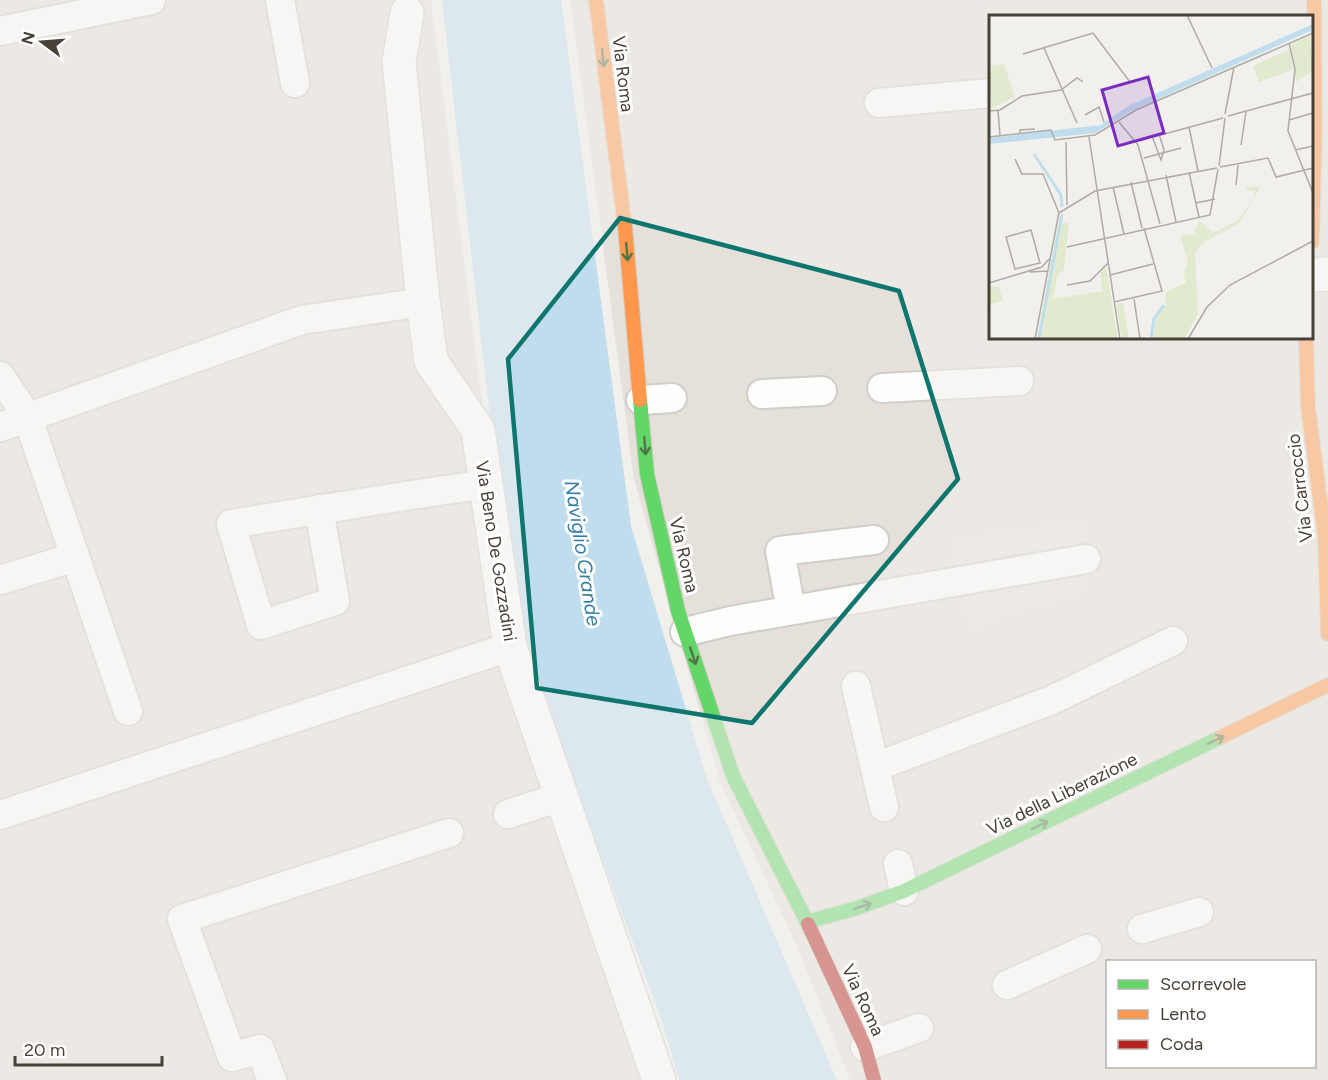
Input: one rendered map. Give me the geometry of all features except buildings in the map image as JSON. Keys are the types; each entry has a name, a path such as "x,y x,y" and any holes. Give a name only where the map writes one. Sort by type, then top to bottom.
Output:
{"street":[{"name":"Via Roma","path":"596,0 625,227 647,474 678,611 733,776 807,922 866,1047 874,1080"},
{"path":"1313,220 1321,130 1313,65 1314,0"},
{"name":"Via Beno De Gozzadini","path":"407,13 399,62 413,303 431,361 478,430 510,646 659,1080"},
{"path":"1313,275 1328,274"},
{"name":"Via Carroccio","path":"1306,339 1308,407 1325,537 1328,634"},
{"name":"Via della Liberazione","path":"807,922 857,908 901,878 1328,685"}],"lane":[{"path":"0,32 151,0"},
{"path":"280,0 295,83"},
{"path":"879,103 989,93"},
{"path":"0,427 302,321 413,303"},
{"path":"0,376 27,416 128,711"},
{"path":"882,388 1019,381"},
{"path":"762,394 822,391"},
{"path":"640,400 672,398"},
{"path":"320,509 335,601 261,625 231,524 320,509 486,484"},
{"path":"791,610 780,550 874,540"},
{"path":"0,580 75,557"},
{"path":"685,632 730,621 1086,559"},
{"path":"875,767 1052,700 1173,641"},
{"path":"0,815 510,646"},
{"path":"856,686 884,807"},
{"path":"508,814 561,797"},
{"path":"272,1080 260,1049 232,1057 182,919 449,833"},
{"path":"1142,929 1199,912"},
{"path":"1007,985 1087,949"},
{"path":"866,1047 919,1028"}],"highlighted area":[{"path":"620,218 899,291 958,479 752,723 537,688 508,359"}],"shaded area":[{"path":"0,0 431,0 510,620 671,1080 0,1080"},
{"path":"570,0 1328,0 1328,1080 850,1080 796,944 720,782 634,479"},
{"path":"1083,519 1088,592 1017,612 969,632 954,539"}],"water":[{"name":"Naviglio Grande","path":"442,0 561,0 631,526 707,779 837,1080 679,1080 662,1021 513,617"}],"traffic: fast":[{"path":"640,400 647,474 678,611 733,776 808,924"},
{"path":"807,922 857,908 904,891 1221,737"}],"traffic: slow":[{"path":"596,0 625,227 640,400"},
{"path":"1313,205 1314,0"},
{"path":"1306,339 1308,407 1325,537 1328,634"},
{"path":"1221,737 1328,685"}],"traffic: jam":[{"path":"808,924 865,1047 874,1080"}]}
